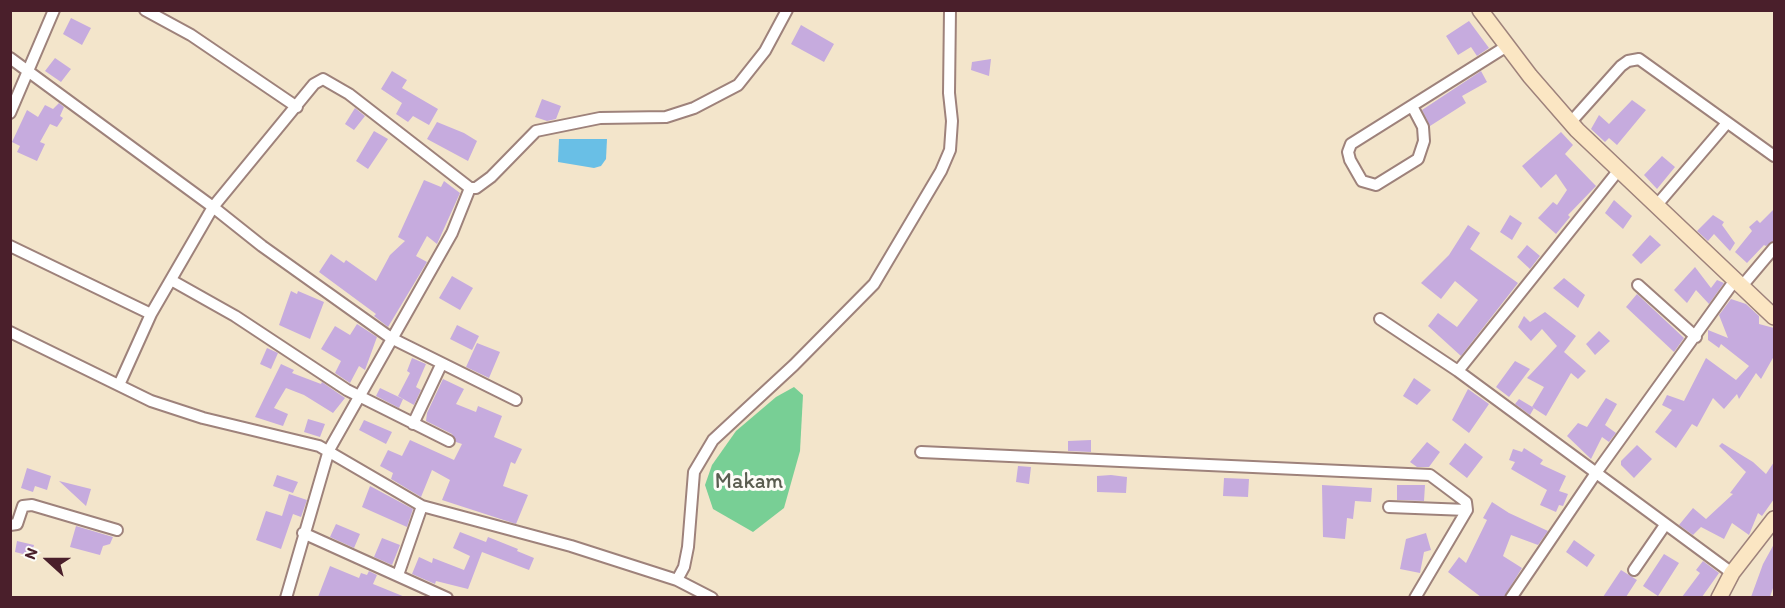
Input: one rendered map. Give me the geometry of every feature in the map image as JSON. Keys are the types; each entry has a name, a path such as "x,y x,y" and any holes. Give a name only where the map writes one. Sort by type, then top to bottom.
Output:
{"street":[{"path":"10,113 54,10"},
{"path":"145,10 191,35 297,107"},
{"path":"118,385 151,315 213,207 318,80 328,80 470,188 476,188 491,177 536,131 600,118 666,117 694,108 738,85 765,51 787,10"},
{"path":"677,580 684,567 688,547 694,472 713,440 794,366 874,284 941,171 950,150 952,121 950,10"},
{"path":"1480,10 1570,123 1774,317"},
{"path":"1412,106 1423,127 1424,141 1418,159 1376,185 1362,181 1350,160 1348,152 1352,144 1412,106 1507,46"},
{"path":"10,58 213,207 262,246 391,338 441,365 516,400"},
{"path":"1570,123 1621,66 1628,61 1639,59 1774,156"},
{"path":"1656,206 1727,123"},
{"path":"1458,371 1618,171"},
{"path":"286,597 329,450 452,233 470,188"},
{"path":"10,246 151,315"},
{"path":"1511,597 1596,473 1695,337 1738,283 1774,248"},
{"path":"171,280 235,316 358,397 449,441"},
{"path":"1638,285 1695,337"},
{"path":"1380,319 1458,371 1732,573"},
{"path":"10,332 151,401 329,450 422,506 571,546 677,580 712,597"},
{"path":"413,424 441,365"},
{"path":"921,452 1430,475 1466,502 1467,510 1415,597"},
{"path":"10,525 17,524 23,506 32,505 117,530"},
{"path":"398,575 422,506"},
{"path":"1389,507 1467,510"},
{"path":"1719,597 1732,573 1774,519"},
{"path":"1634,570 1665,525"},
{"path":"303,533 447,597"}],"green space":[{"name":"Makam","path":"794,387 803,395 800,451 784,508 753,532 713,509 705,485 712,465 736,431 776,397"}],"water":[{"path":"559,139 607,139 606,159 601,166 594,168 558,162"}],"building":[{"path":"71,18 91,28 82,45 63,34"},
{"path":"1469,21 1489,48 1477,56 1471,47 1458,55 1446,36"},
{"path":"801,25 834,44 824,62 791,44"},
{"path":"55,58 71,69 61,82 45,71"},
{"path":"991,59 989,76 971,70 972,62"},
{"path":"392,71 407,80 402,88 438,109 429,125 413,116 408,122 396,114 402,103 381,89"},
{"path":"1481,71 1487,82 1462,96 1466,103 1430,126 1422,110"},
{"path":"542,99 561,106 556,119 547,121 535,117"},
{"path":"1632,100 1646,110 1617,145 1609,138 1605,142 1591,129 1599,115 1609,124"},
{"path":"59,103 64,107 60,116 63,118 57,127 50,124 40,142 45,144 37,161 17,152 20,146 12,142 27,110 38,117 45,105 53,109"},
{"path":"355,108 365,116 354,130 345,124"},
{"path":"437,122 477,141 468,161 427,139"},
{"path":"374,131 388,139 368,169 356,161"},
{"path":"1561,132 1573,145 1565,154 1596,186 1568,215 1570,217 1556,234 1538,218 1553,202 1557,205 1567,190 1556,174 1541,188 1522,166"},
{"path":"1662,156 1675,167 1657,189 1644,175"},
{"path":"424,180 441,187 444,181 460,193 437,244 427,236 416,256 427,262 388,327 374,316 376,314 319,272 331,254 344,263 346,260 376,281 390,255 405,241 398,237"},
{"path":"1614,200 1632,216 1623,229 1605,213"},
{"path":"1774,209 1774,241 1764,245 1747,263 1735,252 1752,231 1749,227 1757,220 1760,223"},
{"path":"1510,215 1522,223 1512,240 1500,232"},
{"path":"1713,215 1724,222 1722,225 1735,243 1730,251 1714,234 1708,241 1697,231"},
{"path":"1468,225 1480,233 1470,249 1518,283 1461,356 1428,326 1438,313 1457,327 1478,300 1455,281 1441,299 1421,283 1449,255"},
{"path":"1650,235 1661,245 1641,264 1632,255"},
{"path":"1527,245 1540,256 1530,269 1517,257"},
{"path":"1695,267 1711,288 1717,280 1724,283 1709,304 1696,290 1687,303 1674,290"},
{"path":"452,276 473,288 460,310 439,298"},
{"path":"1564,278 1585,295 1578,308 1553,288"},
{"path":"291,291 297,294 298,291 324,302 310,339 279,325"},
{"path":"1637,294 1684,338 1674,352 1626,307"},
{"path":"1731,299 1746,304 1759,316 1759,324 1774,328 1774,356 1761,379 1756,373 1739,399 1737,394 1724,409 1713,398 1697,427 1692,424 1676,448 1655,432 1672,410 1662,405 1667,395 1684,401 1706,358 1736,380 1749,366 1721,344 1719,348 1708,340 1708,330 1728,338 1719,315"},
{"path":"1545,312 1576,336 1564,352 1586,371 1578,379 1571,373 1546,416 1532,407 1544,387 1527,378 1557,346 1542,329 1531,341 1518,327 1524,316 1530,322"},
{"path":"357,324 377,337 365,370 359,366 350,383 335,373 341,361 321,349 335,326 350,335"},
{"path":"457,325 479,336 472,350 450,339"},
{"path":"1599,331 1610,341 1595,355 1586,344"},
{"path":"477,343 500,352 489,378 466,367"},
{"path":"267,348 278,353 271,369 260,364"},
{"path":"412,358 426,364 416,387 421,390 414,405 398,396 410,373 407,371"},
{"path":"1515,361 1530,369 1509,397 1496,387"},
{"path":"281,364 294,370 292,373 321,384 322,382 345,398 333,413 304,395 286,388 274,408 288,414 283,426 255,417"},
{"path":"1414,378 1431,390 1417,405 1403,396"},
{"path":"443,379 464,389 456,404 476,412 478,406 502,416 494,437 522,449 515,464 511,462 503,486 528,495 516,524 442,500 450,480 432,470 421,497 391,479 393,473 380,466 388,450 402,456 410,440 454,460 462,444 456,442 452,434 426,421 427,413"},
{"path":"380,388 403,399 399,408 376,396"},
{"path":"1468,389 1489,404 1469,433 1452,420"},
{"path":"1606,398 1617,404 1605,425 1616,433 1609,442 1602,437 1591,459 1567,436 1578,423 1587,427"},
{"path":"1519,399 1534,408 1530,415 1515,404"},
{"path":"308,419 325,424 320,437 304,432"},
{"path":"364,420 392,432 386,444 359,430"},
{"path":"1091,440 1091,452 1068,451 1068,441"},
{"path":"1427,442 1440,452 1429,467 1417,467 1410,462"},
{"path":"1465,443 1483,457 1467,478 1449,464"},
{"path":"1722,443 1753,462 1766,474 1774,462 1774,499 1762,516 1758,513 1749,535 1732,523 1724,539 1701,527 1693,535 1679,525 1693,508 1706,519 1733,494 1730,493 1746,472 1719,446"},
{"path":"1637,445 1652,459 1634,478 1621,465 1621,461"},
{"path":"1524,448 1543,460 1540,464 1566,476 1559,491 1568,494 1563,506 1559,505 1556,512 1540,505 1547,490 1511,469 1515,462 1509,460 1513,449 1522,452"},
{"path":"1018,466 1031,467 1029,484 1016,482"},
{"path":"27,468 51,476 47,490 35,486 33,492 21,488"},
{"path":"277,475 298,482 293,493 273,486"},
{"path":"1097,476 1127,477 1126,493 1097,492"},
{"path":"1224,478 1249,479 1248,497 1223,496"},
{"path":"59,481 91,489 86,506"},
{"path":"1322,485 1372,488 1371,502 1355,501 1353,519 1347,518 1345,539 1323,537"},
{"path":"1397,485 1425,485 1424,501 1397,500"},
{"path":"370,486 413,509 407,527 362,507"},
{"path":"289,494 307,500 301,517 293,514 281,549 256,540 266,511 282,516"},
{"path":"1492,502 1509,513 1548,531 1538,545 1511,535 1503,556 1522,568 1504,597 1481,597 1448,572 1459,557 1466,563 1487,520 1483,518"},
{"path":"336,524 360,534 354,548 330,537"},
{"path":"76,526 113,537 110,544 103,546 100,555 70,547"},
{"path":"460,532 486,542 488,537 518,549 517,551 534,558 529,570 482,552 468,589 436,581 435,584 412,574 419,557 432,563 433,558 464,570 470,556 453,548"},
{"path":"1426,533 1431,550 1424,552 1420,573 1400,569 1406,539"},
{"path":"382,538 400,545 392,565 374,557"},
{"path":"1574,540 1595,555 1587,567 1566,552"},
{"path":"17,541 34,545 31,556 15,552"},
{"path":"1774,544 1774,585 1770,597 1751,597 1763,564"},
{"path":"1664,554 1679,563 1658,596 1643,586"},
{"path":"1703,561 1719,573 1702,597 1682,597 1700,573 1696,570"},
{"path":"330,566 359,578 361,573 367,575 369,571 377,575 373,584 405,597 318,597"},
{"path":"1621,570 1637,580 1626,597 1603,597"}]}
